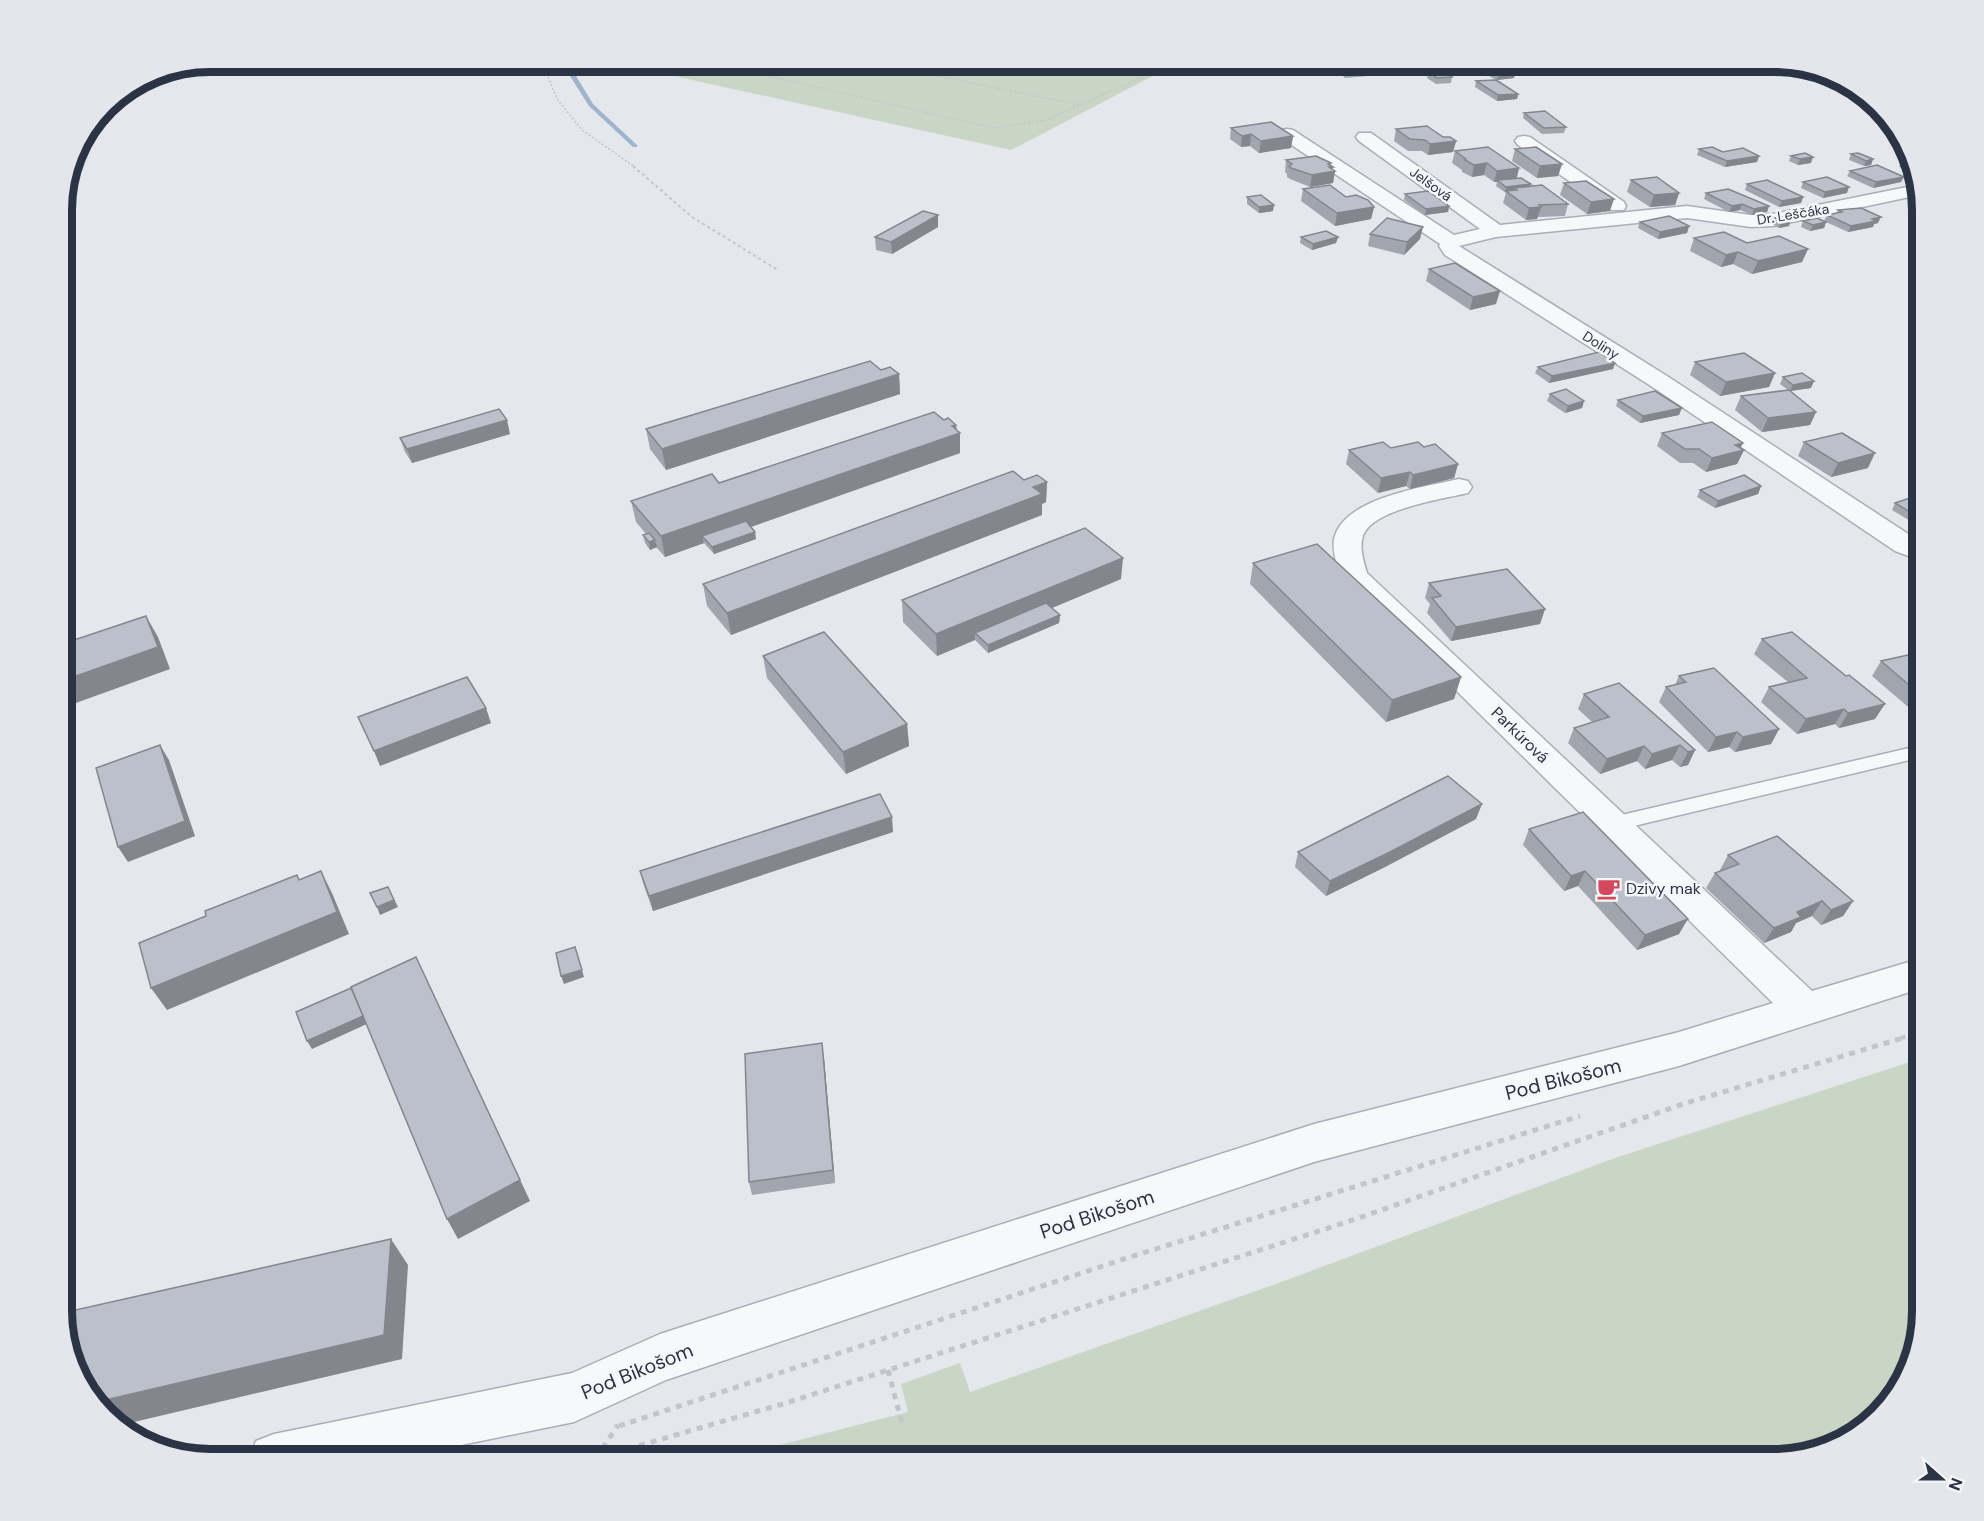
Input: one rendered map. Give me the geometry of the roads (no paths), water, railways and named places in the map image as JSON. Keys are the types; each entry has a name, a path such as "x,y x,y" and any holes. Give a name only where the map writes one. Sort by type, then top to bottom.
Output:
{"street":[{"name":"Doliny","path":"1287,134 1451,242 1449,246 1452,252 1659,381 1912,548"},
{"name":"Jelšová","path":"1365,137 1496,231"},
{"path":"1524,141 1631,216"},
{"name":"Dr. Leščáka","path":"1451,242 1496,231 1687,212 1751,221 1773,220 1911,191"},
{"name":"Parkúrová","path":"1459,487 1390,504 1362,518 1348,536 1354,576 1806,1010"},
{"name":"Pod Bikošom","path":"326,1449 574,1397 660,1358 1314,1143 1679,1049 1912,976"}],"lane":[{"path":"1613,824 1912,754"}],"waterway":[{"path":"574,72 573,76 591,105 635,146"}],"place":[{"name":"Dzivy mak","path":"1608,888"}]}
